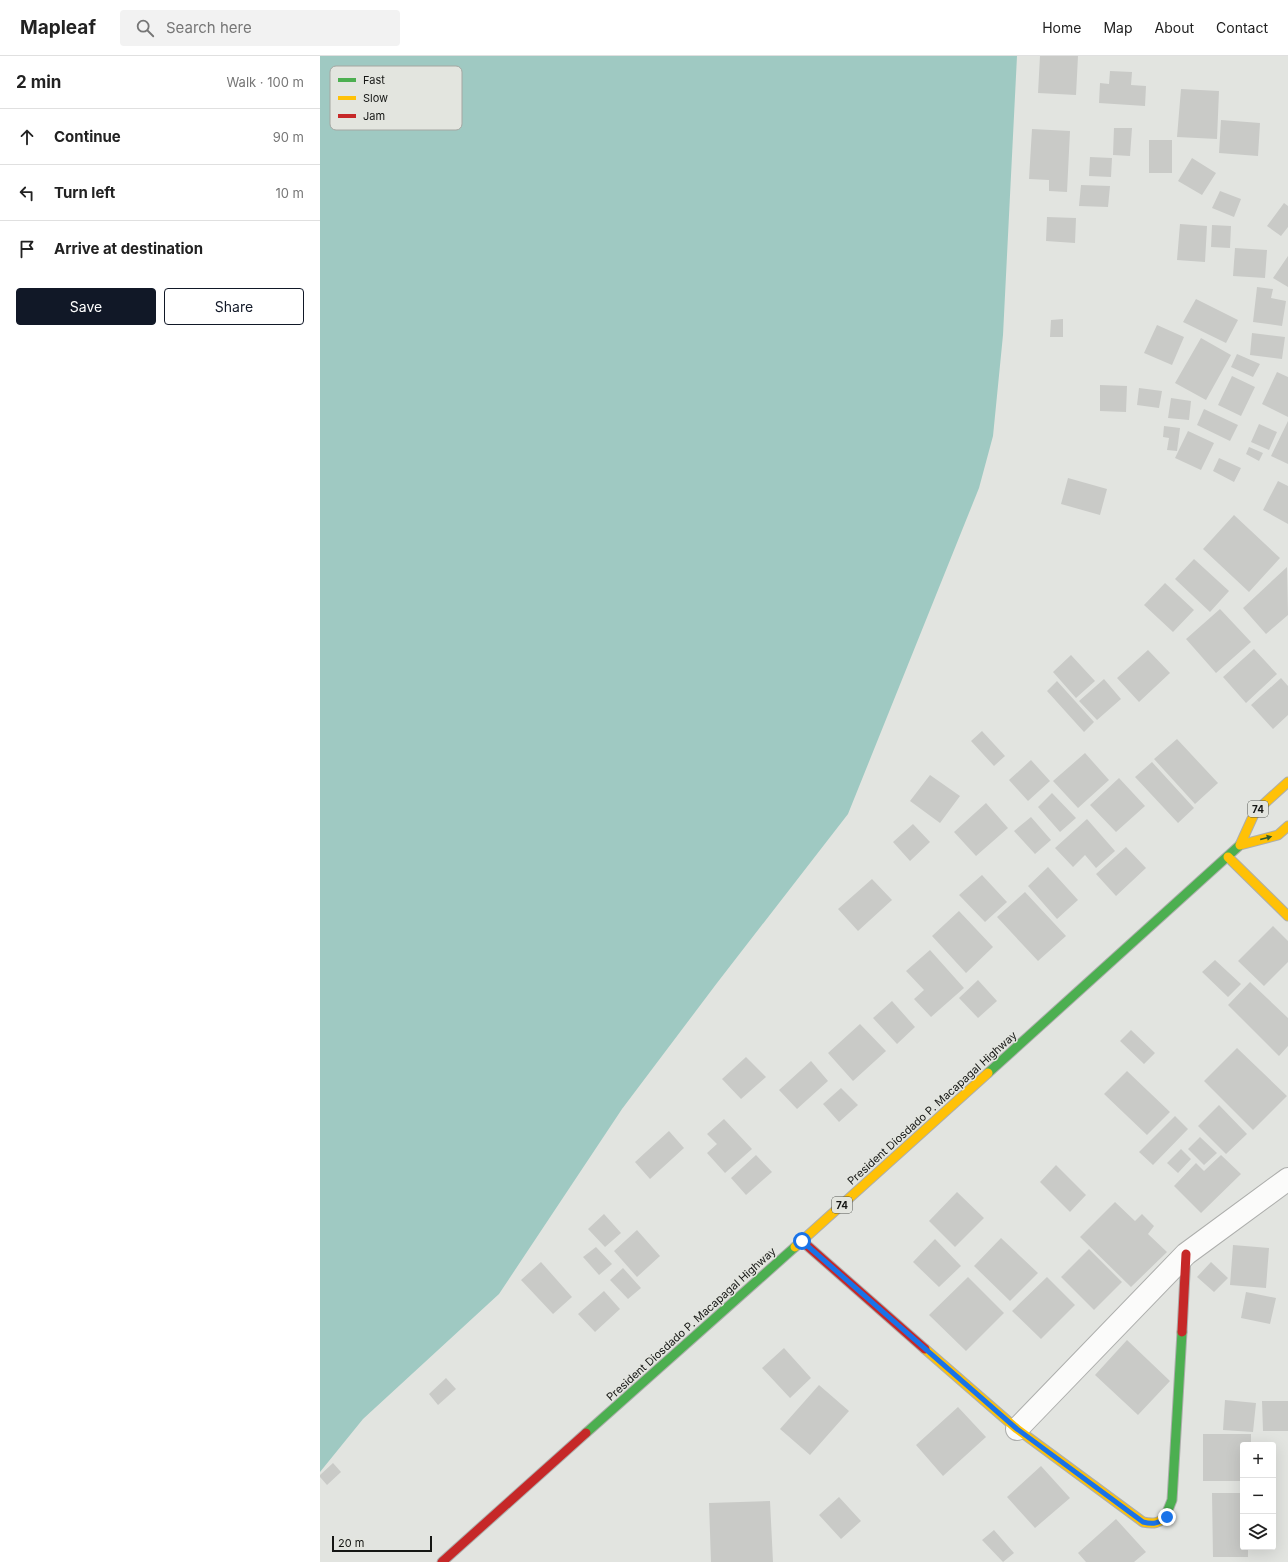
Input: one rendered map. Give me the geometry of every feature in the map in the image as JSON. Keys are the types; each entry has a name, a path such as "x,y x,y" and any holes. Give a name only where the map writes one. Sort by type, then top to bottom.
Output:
{"main road":[{"name":"President Diosdado P. Macapagal Highway","path":"442,1562 1228,858 1240,845 1255,812 1288,782"},
{"path":"1240,845 1278,835 1288,826"},
{"path":"1228,858 1288,916"},
{"path":"802,1241 1017,1429 1143,1522 1151,1524 1159,1523 1167,1517 1172,1500 1186,1254"}],"street":[{"path":"1017,1429 1186,1254 1288,1179"}],"water":[{"path":"320,56 1017,56 1003,335 993,436 979,488 848,814 717,983 622,1109 499,1294 363,1419 320,1472"}],"building":[{"path":"1040,56 1078,56 1076,95 1038,93"},
{"path":"1110,71 1132,72 1131,85 1146,86 1145,106 1099,103 1100,83 1109,84"},
{"path":"1181,89 1219,91 1217,139 1177,137"},
{"path":"1221,120 1260,123 1258,156 1219,153"},
{"path":"1114,128 1132,128 1130,156 1113,155"},
{"path":"1032,129 1070,131 1067,192 1049,191 1049,180 1029,179"},
{"path":"1149,140 1172,140 1172,173 1149,173"},
{"path":"1090,157 1112,158 1111,177 1089,176"},
{"path":"1192,158 1216,173 1202,195 1178,181"},
{"path":"1081,185 1110,186 1108,207 1079,206"},
{"path":"1220,191 1241,199 1234,217 1212,208"},
{"path":"1284,203 1288,206 1288,227 1281,236 1267,226"},
{"path":"1047,217 1076,218 1075,243 1046,241"},
{"path":"1180,224 1207,226 1205,262 1177,260"},
{"path":"1212,225 1231,226 1230,248 1211,247"},
{"path":"1235,248 1267,250 1265,278 1233,276"},
{"path":"1288,256 1288,287 1273,278"},
{"path":"1257,287 1273,289 1271,298 1286,301 1282,326 1253,322"},
{"path":"1196,299 1238,320 1226,343 1183,322"},
{"path":"1063,319 1063,337 1050,337 1051,320"},
{"path":"1157,325 1184,337 1172,365 1144,353"},
{"path":"1252,333 1285,337 1282,359 1250,355"},
{"path":"1201,338 1231,355 1206,400 1175,383"},
{"path":"1237,354 1260,364 1253,377 1231,367"},
{"path":"1277,372 1288,377 1288,417 1262,404"},
{"path":"1232,376 1255,387 1241,416 1218,405"},
{"path":"1100,385 1127,386 1126,412 1100,411"},
{"path":"1139,388 1162,391 1159,408 1137,405"},
{"path":"1171,398 1191,401 1189,420 1168,418"},
{"path":"1204,409 1238,425 1230,441 1197,425"},
{"path":"1288,421 1288,464 1271,456"},
{"path":"1259,424 1277,432 1269,450 1251,442"},
{"path":"1164,426 1180,428 1177,451 1167,450 1169,438 1163,437"},
{"path":"1188,431 1214,443 1201,470 1175,458"},
{"path":"1249,447 1263,453 1259,461 1246,454"},
{"path":"1219,458 1241,468 1234,482 1213,471"},
{"path":"1068,478 1107,489 1100,515 1061,504"},
{"path":"1278,481 1288,486 1288,524 1263,510"},
{"path":"1234,515 1280,558 1249,592 1203,549"},
{"path":"1194,559 1229,591 1210,612 1175,579"},
{"path":"1287,567 1288,615 1266,634 1243,608"},
{"path":"1165,583 1194,610 1173,632 1144,605"},
{"path":"1220,609 1251,642 1216,673 1186,639"},
{"path":"1254,649 1277,674 1246,703 1223,677"},
{"path":"1148,650 1170,673 1139,702 1117,678"},
{"path":"1071,655 1095,681 1076,698 1053,672"},
{"path":"1281,678 1288,686 1288,715 1273,729 1251,705"},
{"path":"1104,679 1121,699 1097,720 1079,701"},
{"path":"1057,681 1094,722 1084,732 1047,691"},
{"path":"982,731 1005,756 994,766 971,741"},
{"path":"1177,739 1218,783 1195,804 1154,759"},
{"path":"1085,753 1109,780 1078,808 1053,781"},
{"path":"1031,760 1050,781 1028,801 1009,780"},
{"path":"1152,762 1194,808 1178,823 1135,777"},
{"path":"930,775 960,796 940,823 910,801"},
{"path":"1119,778 1145,806 1116,832 1090,805"},
{"path":"1052,793 1076,818 1060,832 1038,807"},
{"path":"986,803 1008,828 976,856 954,832"},
{"path":"1031,817 1051,840 1035,854 1014,831"},
{"path":"1087,819 1115,851 1096,868 1085,855 1073,867 1055,848"},
{"path":"913,824 930,842 910,861 893,842"},
{"path":"1126,847 1146,868 1116,896 1096,874"},
{"path":"1048,867 1078,900 1057,919 1028,886"},
{"path":"982,875 1007,902 985,922 959,895"},
{"path":"872,879 892,900 858,931 838,909"},
{"path":"1025,892 1066,936 1038,961 997,917"},
{"path":"959,911 993,947 966,973 932,936"},
{"path":"1273,926 1288,941 1288,962 1264,986 1238,961"},
{"path":"930,950 964,988 931,1017 914,999 924,990 906,971"},
{"path":"1215,960 1241,984 1228,997 1202,972"},
{"path":"978,980 997,1001 978,1018 959,998"},
{"path":"1250,982 1288,1018 1288,1046 1279,1056 1228,1005"},
{"path":"892,1001 915,1027 897,1044 873,1018"},
{"path":"860,1024 886,1051 853,1081 828,1053"},
{"path":"1131,1030 1155,1053 1144,1064 1120,1041"},
{"path":"1237,1048 1287,1096 1253,1130 1204,1081"},
{"path":"746,1057 766,1077 741,1099 722,1079"},
{"path":"811,1061 828,1081 797,1109 779,1090"},
{"path":"1127,1071 1170,1112 1147,1135 1104,1094"},
{"path":"841,1088 858,1105 839,1122 823,1104"},
{"path":"1219,1105 1247,1134 1226,1154 1198,1126"},
{"path":"1175,1116 1188,1129 1153,1165 1139,1152"},
{"path":"724,1119 752,1149 725,1173 707,1153 717,1144 707,1134"},
{"path":"669,1131 684,1148 650,1179 635,1162"},
{"path":"1200,1137 1217,1153 1204,1165 1188,1149"},
{"path":"1181,1149 1191,1159 1178,1173 1167,1163"},
{"path":"756,1155 772,1172 746,1195 731,1178"},
{"path":"1221,1155 1241,1174 1201,1213 1174,1186 1196,1163 1204,1171"},
{"path":"1056,1165 1086,1195 1070,1212 1040,1182"},
{"path":"957,1192 984,1218 955,1247 929,1221"},
{"path":"1115,1202 1135,1221 1142,1214 1154,1226 1148,1234 1167,1252 1131,1287 1080,1237"},
{"path":"604,1214 621,1233 605,1247 588,1229"},
{"path":"637,1230 660,1256 637,1277 614,1251"},
{"path":"1001,1238 1038,1273 1010,1301 974,1266"},
{"path":"935,1239 961,1266 939,1287 913,1262"},
{"path":"1233,1245 1269,1248 1266,1288 1230,1285"},
{"path":"596,1247 612,1264 599,1275 583,1257"},
{"path":"1089,1249 1122,1282 1094,1310 1061,1277"},
{"path":"541,1262 572,1297 553,1314 521,1280"},
{"path":"1211,1262 1228,1278 1214,1292 1197,1277"},
{"path":"623,1268 641,1288 628,1299 610,1280"},
{"path":"968,1277 1004,1313 966,1351 929,1315"},
{"path":"1047,1277 1075,1305 1041,1339 1012,1311"},
{"path":"604,1291 620,1309 595,1332 578,1314"},
{"path":"1246,1292 1276,1298 1270,1324 1241,1318"},
{"path":"1127,1340 1170,1381 1138,1415 1095,1375"},
{"path":"784,1348 811,1378 790,1398 762,1368"},
{"path":"446,1378 456,1389 438,1405 429,1394"},
{"path":"819,1385 849,1411 810,1455 780,1429"},
{"path":"1225,1400 1256,1403 1253,1432 1223,1430"},
{"path":"1262,1401 1288,1401 1288,1431 1263,1431"},
{"path":"958,1407 986,1437 943,1476 916,1445"},
{"path":"1203,1434 1251,1434 1251,1442 1240,1442 1240,1481 1203,1481"},
{"path":"333,1463 341,1472 327,1485 320,1475"},
{"path":"1041,1466 1070,1498 1035,1528 1007,1497"},
{"path":"1212,1493 1240,1493 1240,1550 1248,1550 1248,1557 1213,1557"},
{"path":"839,1497 861,1521 841,1539 819,1515"},
{"path":"770,1501 773,1562 711,1562 709,1503"},
{"path":"1116,1519 1146,1552 1134,1562 1086,1562 1078,1553"},
{"path":"994,1530 1014,1553 1003,1562 982,1540"}],"traffic: fast":[{"path":"988,1073 1240,845"},
{"path":"586,1433 795,1247"},
{"path":"1166,1515 1172,1500 1182,1332"}],"traffic: slow":[{"path":"1240,845 1255,812 1288,782"},
{"path":"1240,845 1278,835 1288,826"},
{"path":"1228,857 1288,916"},
{"path":"795,1247 988,1073"},
{"path":"925,1349 1017,1429 1143,1522 1156,1523 1166,1515"}],"traffic: jam":[{"path":"802,1241 925,1349"},
{"path":"1182,1332 1186,1254"},
{"path":"442,1562 586,1433"}],"route":[{"path":"802,1241 1017,1429 1143,1522 1151,1524 1159,1523 1167,1517"}]}
